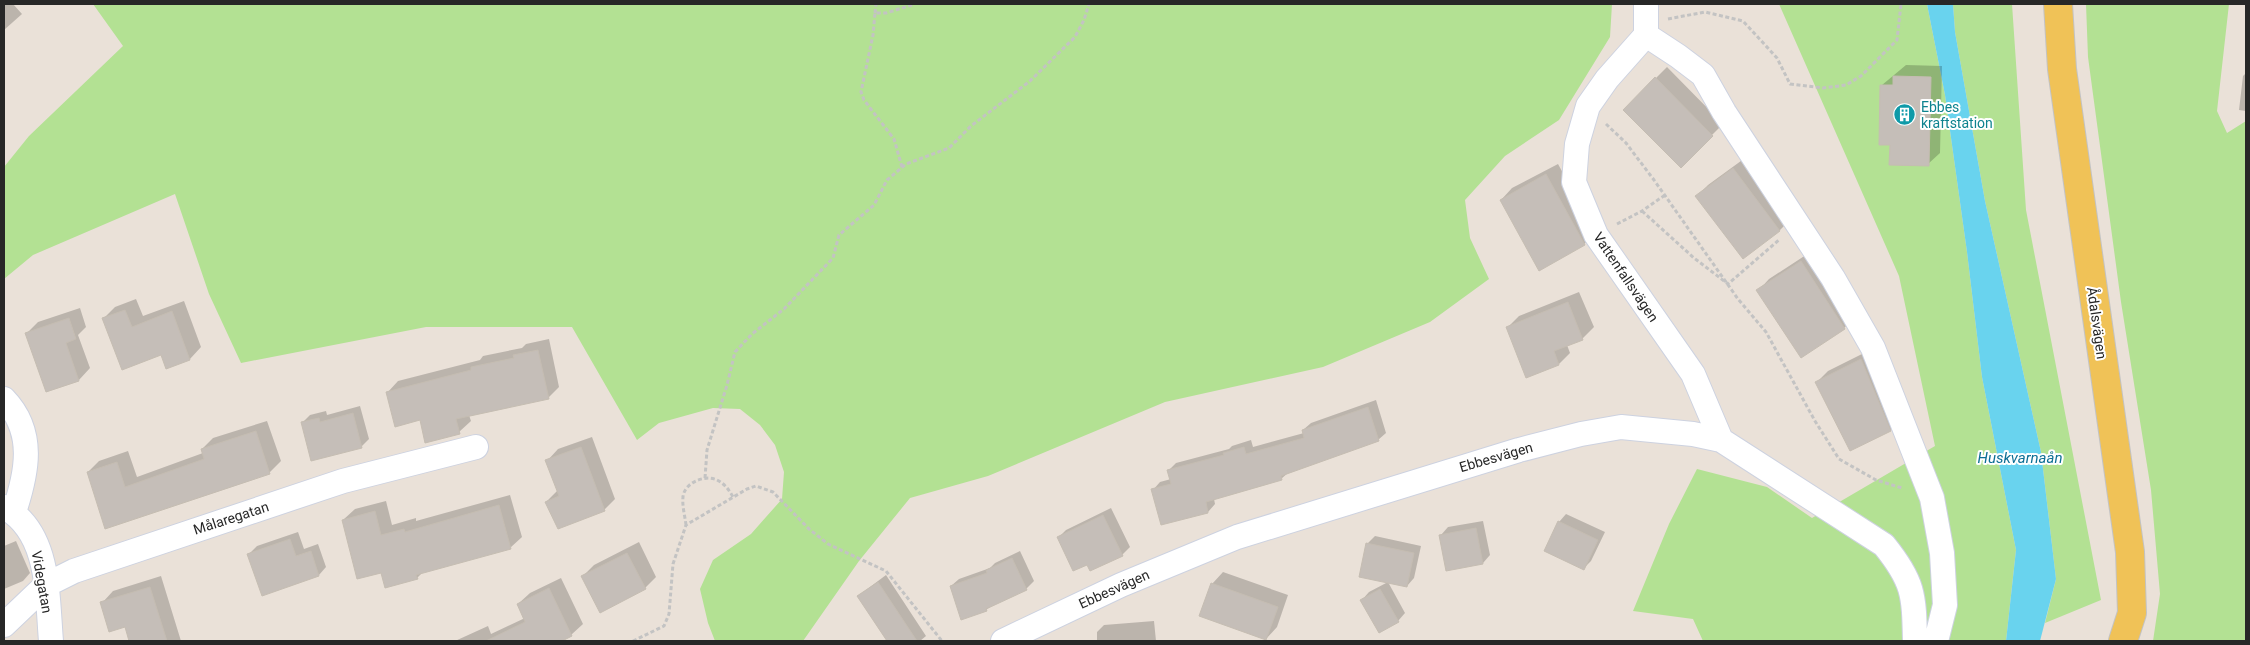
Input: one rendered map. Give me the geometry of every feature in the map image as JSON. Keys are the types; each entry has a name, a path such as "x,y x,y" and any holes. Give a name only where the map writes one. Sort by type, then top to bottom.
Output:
{"main road":[{"name":"Ådalsvägen","path":"2058,4 2062,69 2130,552 2132,613 2123,641"}],"street":[{"path":"1646,4 1646,35 1678,56 1702,75 1724,112 1833,278 1872,348 1932,498 1942,553 1944,605 1936,641"},
{"name":"Vattenfallsvägen","path":"1646,35 1606,79 1588,106 1577,144 1574,182 1596,235 1693,374 1721,440"},
{"path":"4,399 16,412 23,431 26,452 24,482 9,509"},
{"name":"Ebbesvägen","path":"1003,641 1121,585 1237,536 1519,450 1581,434 1621,428 1693,434 1721,440 1884,545 1901,566 1909,582 1914,606 1915,641"},
{"name":"Målaregatan","path":"4,625 46,585 74,571 343,481 476,447"},
{"name":"Videgatan","path":"9,509 27,526 40,552 46,585 51,641"}],"path":[{"path":"876,4 873,35 861,92 864,100 894,139 902,167"},
{"path":"705,478 707,450 735,352 752,334 784,309 833,258 839,235 874,205 887,180 902,167 949,148 972,126 1030,81 1075,37 1084,20 1089,4"},
{"path":"1646,35 1670,18 1706,12 1743,22 1776,58 1790,84 1823,88 1846,85 1861,76 1897,40 1901,4"},
{"path":"875,14 912,6"},
{"path":"1588,106 1626,143 1666,195 1728,284 1766,332 1815,421 1839,459 1876,480 1932,498"},
{"path":"1666,195 1642,211 1694,258 1728,284"},
{"path":"1728,284 1772,246"},
{"path":"633,641 664,626 668,614 673,564 686,525 683,497 685,490 691,484 705,478 712,478 724,484 733,497"},
{"path":"686,525 733,497 756,486 773,492 809,529 828,544 886,571 942,641"}],"green space":[{"path":"93,4 1612,4 1610,37 1559,120 1505,156 1465,200 1470,238 1489,279 1430,322 1323,367 1165,402 988,476 910,498 859,561 803,641 715,641 708,623 700,589 713,560 751,534 782,499 784,472 775,445 760,425 740,409 713,408 659,423 637,440 572,327 426,327 241,363 209,294 175,194 33,255 4,279 4,167 29,136 123,46"},
{"path":"1779,4 1927,4 1945,95 1982,377 2016,550 2006,641 1703,641 1693,619 1633,611 1669,524 1697,469 1767,487 1812,518 1935,446 1899,276"},
{"path":"1953,4 2012,4 2026,210 2101,600 2045,623 2056,579 2041,452 1985,201 1955,32"},
{"path":"2086,4 2229,4 2217,111 2227,133 2246,121 2246,641 2153,641 2160,594 2151,490 2121,302 2088,57"}],"water":[{"name":"Huskvarnaån","path":"1927,4 1953,4 1955,32 1985,201 2041,452 2056,579 2040,641 2006,641 2016,550 1982,377 1945,95"}],"building":[{"name":"Ebbes kraftstation","path":"1893,76 1931,77 1929,166 1889,165 1890,145 1879,145 1880,85 1893,85"},
{"path":"1655,77 1713,136 1681,168 1623,110"},
{"path":"1733,168 1780,231 1743,259 1695,196"},
{"path":"1546,174 1585,245 1539,271 1500,200"},
{"path":"1801,261 1845,329 1801,358 1756,290"},
{"path":"1568,302 1583,340 1554,351 1559,365 1526,378 1506,327"},
{"path":"125,310 132,327 172,311 190,360 166,369 161,355 122,370 102,318"},
{"path":"69,318 76,339 66,343 79,381 46,392 25,333"},
{"path":"538,350 549,399 456,419 460,434 425,443 420,420 395,427 386,392 471,370 471,367 514,358 513,355"},
{"path":"1861,359 1891,431 1850,451 1815,382"},
{"path":"1368,407 1379,441 1281,476 1282,480 1206,502 1208,513 1161,525 1151,489 1171,484 1167,470 1224,455 1223,453 1244,447 1246,454 1304,438 1302,430"},
{"path":"353,413 362,448 311,461 301,422 319,418 320,422"},
{"path":"256,431 270,474 105,529 87,472 117,462 125,487 204,459 201,449"},
{"path":"581,447 605,511 558,529 545,502 559,496 545,460"},
{"path":"499,505 511,549 416,575 418,579 385,588 381,573 357,579 342,520 375,511 381,535 404,529 405,532"},
{"path":"1103,515 1123,556 1090,571 1087,565 1073,571 1057,537"},
{"path":"1558,521 1598,540 1584,570 1544,551"},
{"path":"1476,528 1483,564 1446,571 1439,535"},
{"path":"290,539 296,556 311,551 319,576 262,596 247,554"},
{"path":"1366,543 1414,553 1407,587 1359,577"},
{"path":"627,553 646,589 600,613 581,576"},
{"path":"1012,558 1027,590 986,609 987,611 961,620 950,586 987,573 986,570"},
{"path":"878,582 917,641 887,641 857,596"},
{"path":"1211,583 1278,607 1266,640 1199,616"},
{"path":"150,587 167,641 129,641 125,627 109,632 100,602"},
{"path":"549,588 572,636 562,641 486,641 525,622 517,604"},
{"path":"1380,589 1399,622 1379,633 1360,600"}],"place":[{"name":"Ebbes kraftstation","path":"1905,115"}]}
